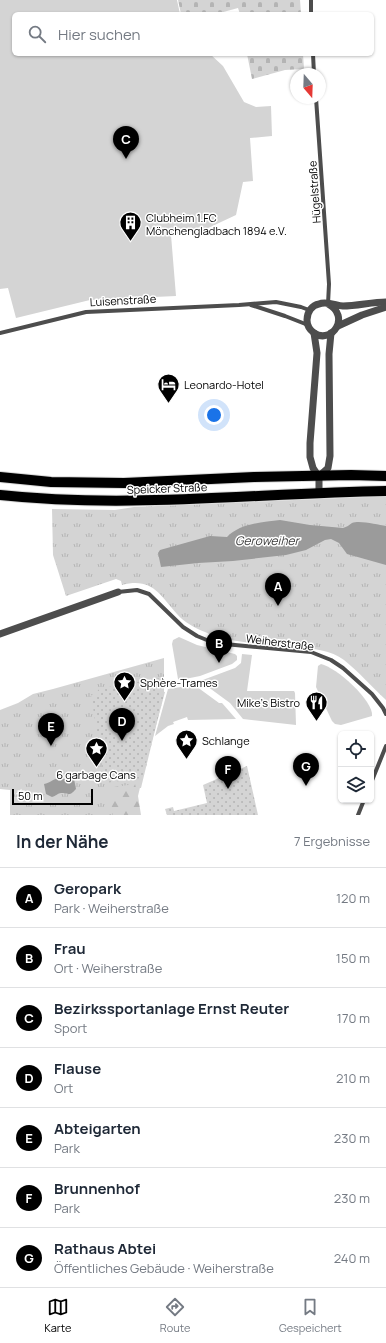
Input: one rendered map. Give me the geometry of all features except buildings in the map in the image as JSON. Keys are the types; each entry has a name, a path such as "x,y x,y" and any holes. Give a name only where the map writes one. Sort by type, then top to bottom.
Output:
{"main road":[{"name":"Speicker Straße","path":"0,477 51,482 124,483 254,477 386,476"},
{"name":"Speicker Straße","path":"0,495 53,500 141,501 386,491"}],"street":[{"path":"310,0 311,12"},
{"path":"313,56 314,68"},
{"name":"Hügelstraße","path":"316,104 329,284 328,304"},
{"name":"Luisenstraße","path":"0,333 86,312 276,302 309,310"},
{"path":"386,302 344,306 317,304 309,310 307,315 308,325 314,332 322,335 331,333 338,326 362,315 386,307"},
{"name":"Luisenstraße","path":"249,304 308,325"},
{"path":"328,304 333,306 339,315 338,326"},
{"path":"314,332 317,353 310,456 313,468 318,476 319,493"},
{"path":"318,476 328,468 330,456 329,354 331,333"},
{"name":"Weiherstraße","path":"118,592 137,590 149,594 183,627 197,636 214,643 311,652 331,660 343,668 372,694 386,714"},
{"path":"0,634 118,592"},
{"path":"374,776 386,746"},
{"path":"358,815 363,803"}],"green space":[{"path":"0,0 177,0 180,12 12,12 12,56 212,56 223,66 244,102 256,107 271,106 272,136 250,138 253,181 243,182 236,215 206,229 171,235 176,296 90,300 16,318 8,288 0,289"},
{"path":"178,0 300,0 301,12 239,12 238,8 223,12 181,12"},
{"path":"247,56 303,56 304,68 290,68 290,70 252,79"},
{"path":"386,496 386,700 355,669 344,660 333,654 316,649 250,643 215,636 197,629 183,620 160,594 154,589 141,583 122,585 121,581 116,579 66,596 53,555 52,509 115,510 134,507"},
{"path":"179,637 197,645 235,654 237,656 237,660 232,664 200,676 180,680 178,679 172,644 173,640"},
{"path":"242,654 252,655 247,691 294,691 296,725 243,719 230,703 200,681 235,668 241,663"},
{"path":"164,658 164,693 141,788 136,788 135,784 107,788 109,803 111,804 113,815 10,815 10,790 0,789 0,710 18,703 33,694"},
{"path":"321,664 336,671 361,694 371,710 372,716 341,725 335,724 332,721 316,687 318,666"},
{"path":"160,678 159,691 165,692 142,778 105,783 91,695 95,696 98,690 103,688"},
{"path":"193,684 219,703 222,703 236,719 188,720 187,717 173,722 174,724 168,726 155,736 168,689 190,687"},
{"path":"247,766 258,815 167,815 165,809 173,807 174,811 207,803 203,785"},
{"path":"142,779 138,796 141,815 112,815 99,789"}],"water":[{"name":"Geroweiher","path":"280,520 343,528 355,522 386,526 386,565 347,554 339,543 331,539 325,540 306,550 286,555 161,567 158,553 160,550 210,536 227,537 244,526"},
{"path":"59,778 69,780 74,779 76,789 70,794 60,793 52,797 46,794 44,784"}],"place":[{"name":"Bezirkssportanlage Ernst Reuter","path":"126,159"},
{"name":"Clubheim 1.FC Mönchengladbach 1894 e.V.","path":"130,242"},
{"name":"Leonardo-Hotel","path":"168,404"},
{"name":"Geropark","path":"278,606"},
{"name":"Frau","path":"219,663"},
{"name":"Sphère-Trames","path":"124,702"},
{"name":"Mike's Bistro","path":"316,722"},
{"name":"Flause","path":"122,741"},
{"name":"Abteigarten","path":"51,746"},
{"name":"Schlange","path":"186,760"},
{"name":"6 garbage Cans","path":"96,768"},
{"name":"Rathaus Abtei","path":"306,786"},
{"name":"Brunnenhof","path":"228,789"}]}
